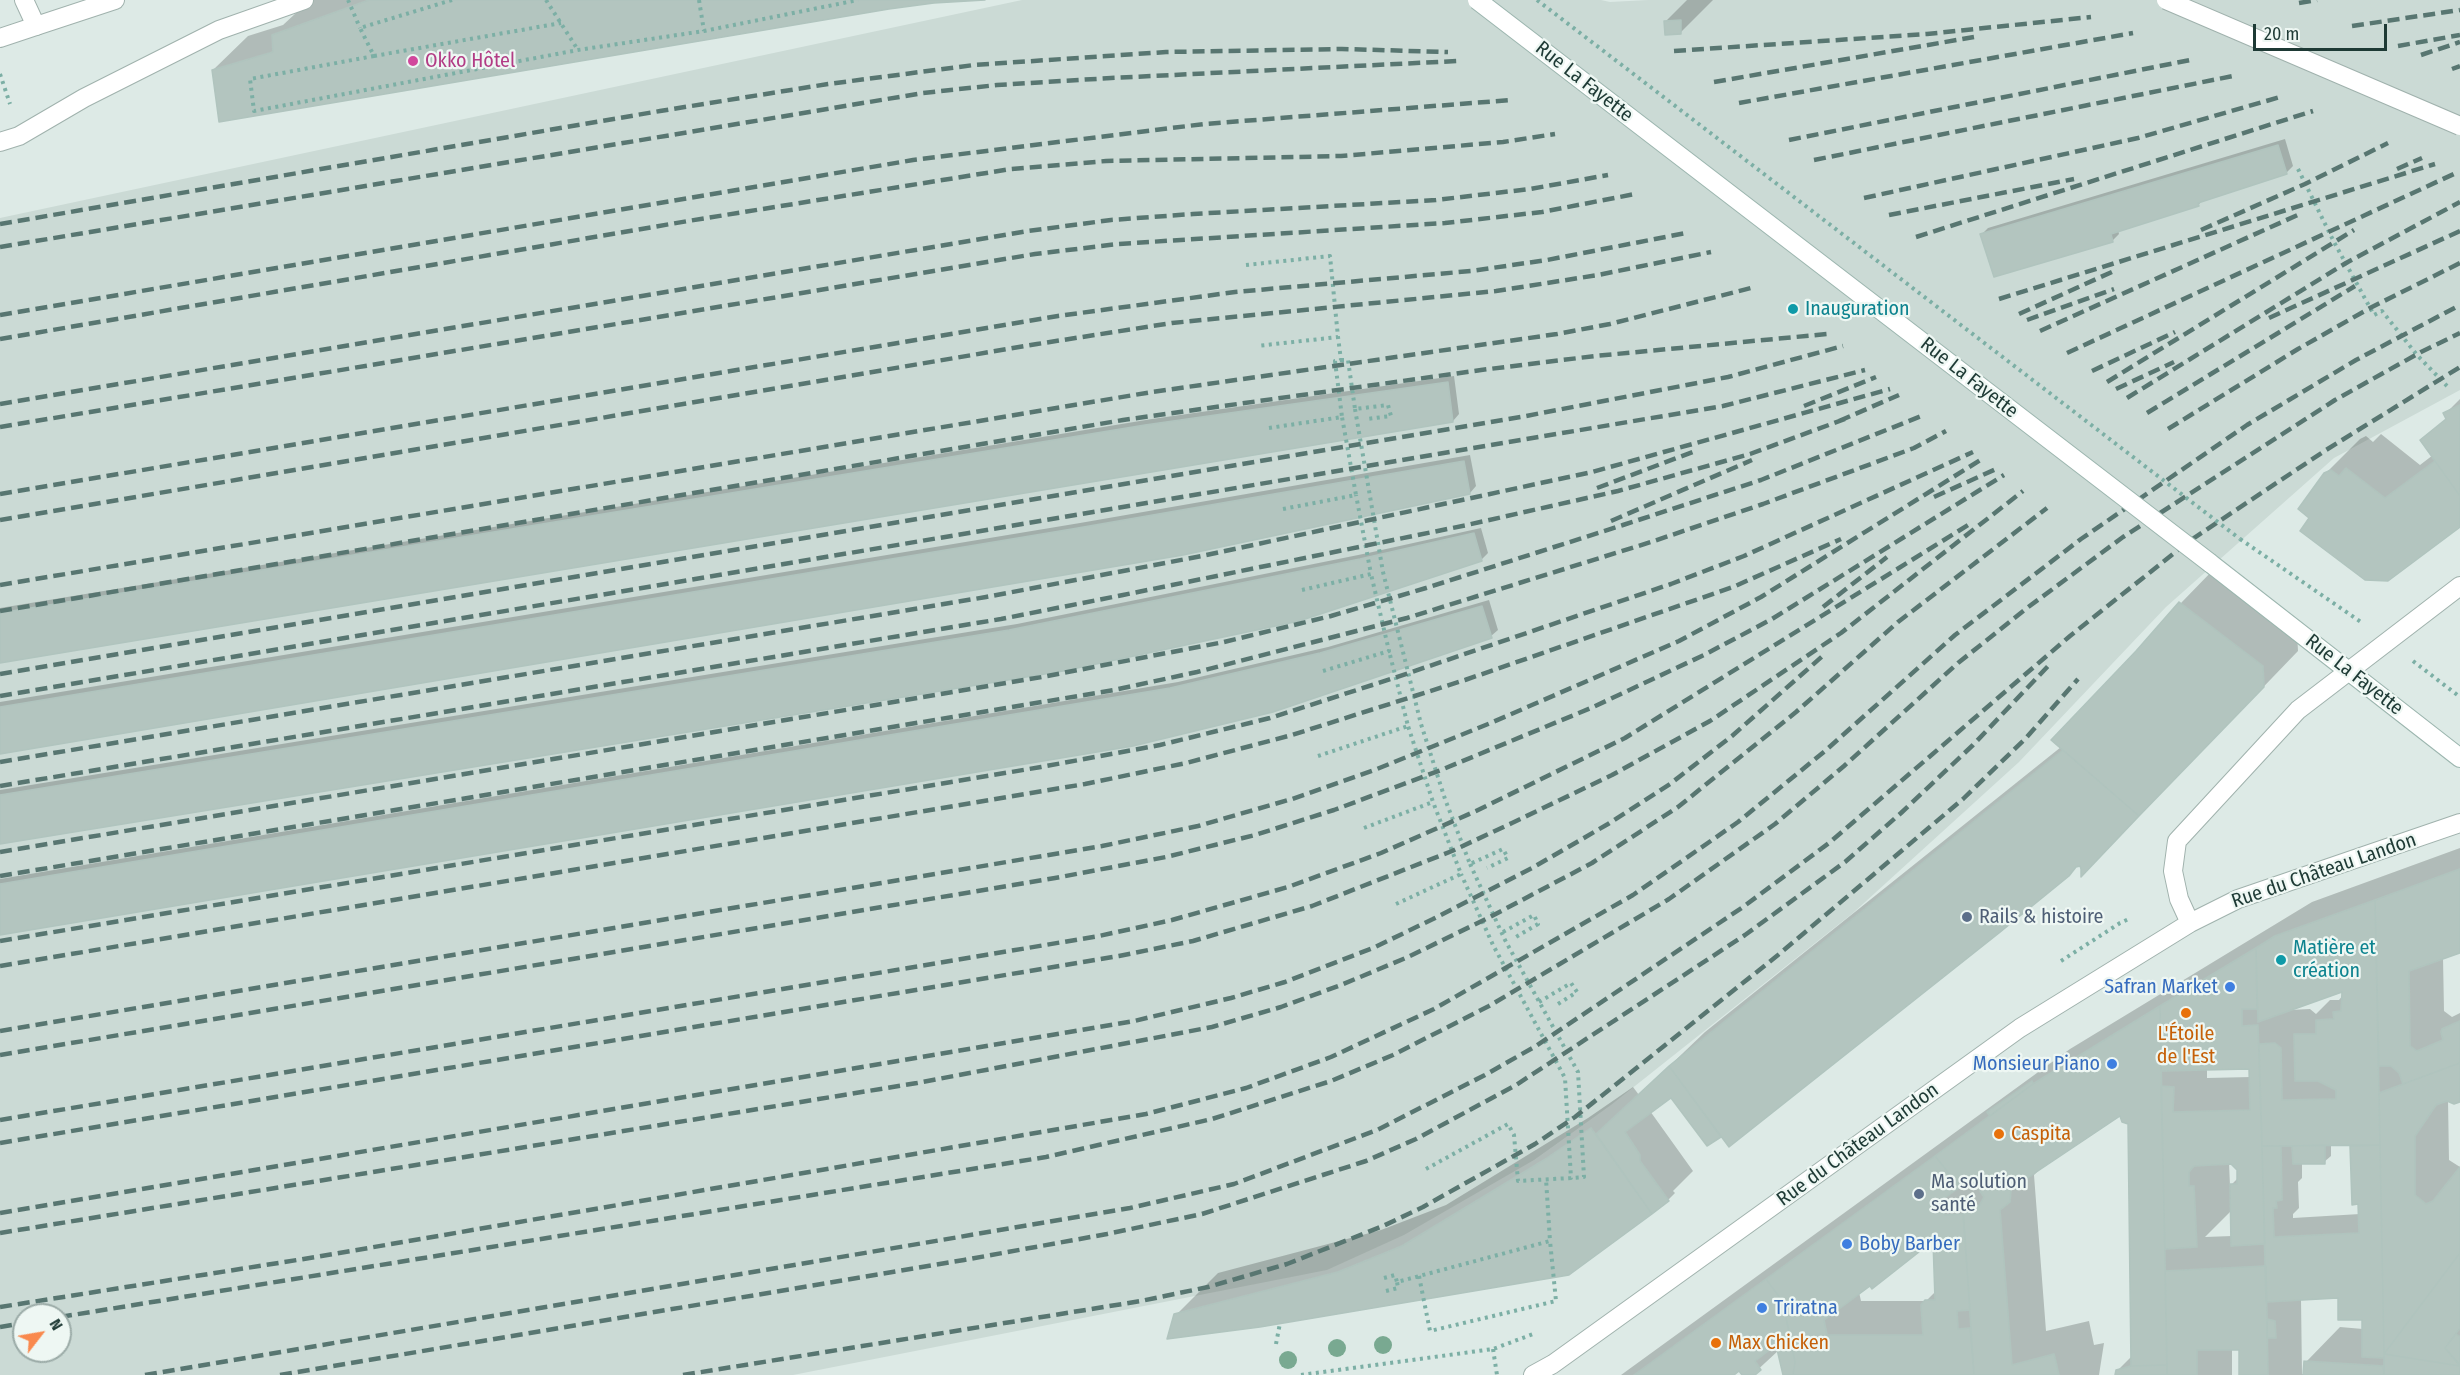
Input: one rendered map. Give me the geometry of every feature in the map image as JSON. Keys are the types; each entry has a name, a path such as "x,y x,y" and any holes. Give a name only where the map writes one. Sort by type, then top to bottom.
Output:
{"street":[{"path":"24,0 36,26"},
{"path":"0,38 115,0"},
{"path":"0,142 19,136 84,98 219,30 304,0"},
{"name":"Rue La Fayette","path":"1477,0 2460,758"},
{"path":"2166,0 2460,126"},
{"path":"2190,923 2179,899 2173,871 2177,842 2298,710 2460,586"},
{"name":"Rue du Château Landon","path":"1533,1375 1553,1364 2020,1028 2190,923 2238,899 2460,823"}],"path":[{"path":"348,0 374,56"},
{"path":"360,28 452,0"},
{"path":"546,0 578,50"},
{"path":"699,0 704,31"},
{"path":"561,22 250,79 254,111 578,50 704,31 858,0"},
{"name":"Rue La Fayette","path":"1537,0 2240,539 2364,624"},
{"path":"0,74 7,97"},
{"path":"2298,169 2374,315 2382,311 2417,355 2447,387"},
{"path":"1246,265 1330,256 1341,360"},
{"path":"1257,346 1338,337"},
{"path":"1426,1169 1508,1124 1514,1136 1518,1181 1546,1179 1570,1178 1584,1177 1578,1072 1503,932 1470,864 1445,799 1421,724 1383,572 1348,360 1341,360 1335,361 1356,495 1371,574 1407,726 1461,874 1493,945 1565,1078 1570,1178"},
{"path":"1355,409 1388,405 1390,416 1367,419"},
{"path":"1269,428 1342,417"},
{"path":"1283,509 1356,495"},
{"path":"1302,590 1371,574"},
{"path":"1323,671 1389,651"},
{"path":"2425,670 2460,697"},
{"path":"1318,756 1407,726"},
{"path":"1364,828 1433,802"},
{"path":"1470,864 1503,849 1508,858 1487,868"},
{"path":"1396,904 1461,874"},
{"path":"1503,932 1534,915 1538,924 1516,937"},
{"path":"1539,1002 1571,983 1577,993 1558,1004"},
{"path":"1419,1276 1430,1331 1556,1301 1546,1179"},
{"path":"1397,1282 1550,1241"},
{"path":"1384,1278 1395,1275 1398,1288 1386,1291"},
{"path":"1276,1344 1280,1323"},
{"path":"1301,1375 1492,1349 1497,1375"}],"shaded area":[{"path":"1022,0 1601,0 1610,2 1648,0 2460,0 2460,390 2334,458 2166,607 2019,762 1853,913 1611,1105 1534,1160 1404,1235 1327,1270 793,1375 0,1375 0,218"}],"building":[{"name":"Okko Hôtel","path":"369,0 985,0 889,9 219,122 212,70 273,52 272,35"},
{"path":"1681,20 1681,34 1665,35 1664,21"},
{"path":"2278,145 2287,174 2198,203 2199,206 2111,234 2113,242 1994,277 1980,234"},
{"path":"1448,382 1453,422 0,663 0,613 1145,425"},
{"path":"2460,405 2460,496 2420,440 2446,419 2443,413"},
{"path":"1464,461 1470,494 1183,555 0,754 0,707 1072,529"},
{"path":"2435,461 2460,496 2460,527 2388,581 2365,580 2300,531 2309,518 2298,509 2324,473 2331,470 2339,476 2346,468 2385,498"},
{"path":"1474,533 1482,561 1299,621 1063,671 0,844 0,795 1009,630 1360,559"},
{"path":"2179,602 2263,666 2264,687 2139,816 2051,740"},
{"path":"1482,606 1492,638 1273,712 1133,746 0,935 0,884 1170,688 1320,653"},
{"path":"2063,750 2139,816 2081,877 2080,866 2076,867 2069,876 1999,933 1729,1147 1669,1066"},
{"path":"2460,869 2460,953 2409,971 2410,1046 2417,1051 2443,1040 2442,1029 2460,1021 2460,1063 2403,1084 2399,1073 2391,1066 2379,1066 2375,900"},
{"path":"2375,900 2380,1145 2262,1146 2259,1044 2275,1043 2281,1048 2282,1100 2336,1099 2336,1090 2318,1081 2295,1081 2294,1034 2316,1034 2316,1020 2334,1019 2333,1012 2341,1011 2342,992 2258,1022 2256,948 2275,936"},
{"path":"2256,948 2257,1009 2242,1009 2242,1026 2258,1025 2265,1244 2231,1246 2230,1184 2237,1184 2237,1170 2231,1164 2194,1166 2189,1172 2189,1186 2194,1186 2197,1247 2165,1249 2161,1086 2174,1087 2173,1112 2250,1110 2249,1069 2161,1071 2160,1006"},
{"path":"2160,1006 2167,1365 2131,1366 2128,1124 2122,1122 2120,1116 2011,1189 2010,1202 2000,1210 2012,1365 2054,1354 2059,1375 1974,1375 1963,1206 1979,1206 1984,1197 1980,1191 1982,1183 1974,1176 1960,1187 1935,1156 2033,1084"},
{"path":"2460,1063 2460,1102 2454,1104 2447,1101 2436,1105 2415,1136 2415,1195 2426,1204 2433,1201 2460,1167 2460,1253 2384,1354 2379,1093"},
{"path":"1669,1066 1721,1137 1707,1146 1671,1098 1625,1132 1640,1155 1640,1161 1669,1201 1652,1214 1596,1134"},
{"path":"2032,1081 2033,1084 1990,1116 1987,1112"},
{"path":"1591,1128 1652,1214 1569,1275 1260,1327 1167,1339 1174,1314 1338,1272 1402,1246 1544,1160"},
{"path":"2325,1145 2325,1164 2293,1164 2292,1146"},
{"path":"2380,1145 2384,1358 2362,1357 2362,1320 2338,1320 2338,1298 2266,1302 2262,1146 2281,1146 2282,1200 2276,1201 2277,1208 2273,1208 2274,1237 2359,1233 2358,1204 2352,1205 2350,1146"},
{"path":"1935,1156 1960,1187 1936,1204 1945,1215 1963,1214 1970,1310 1957,1311 1958,1329 1970,1328 1974,1375 1793,1375 1795,1362 1783,1302 1766,1279","holes":["1933,1241 1935,1300 1925,1300 1921,1305 1923,1335 1827,1335 1824,1320 1870,1286 1872,1289"]},
{"path":"2460,1253 2460,1328 2445,1348 2460,1366 2384,1354"},
{"path":"2266,1266 2268,1375 2239,1375 2239,1350 2197,1350 2197,1375 2167,1375 2165,1271"},
{"path":"1766,1279 1783,1302 1795,1362 1793,1375 1783,1375 1776,1345 1755,1361 1761,1370 1755,1375 1742,1375 1739,1371 1734,1375 1634,1375"},
{"path":"2267,1319 2275,1321 2276,1338 2267,1338"},
{"path":"2456,1334 2460,1337 2460,1365 2445,1348"},
{"path":"2384,1354 2460,1366 2460,1375 2384,1375"},
{"path":"2304,1361 2383,1366 2384,1375 2303,1375"},
{"path":"2167,1365 2167,1375 2115,1375 2116,1370 2131,1366"}],"railway":[{"path":"2299,3 2317,0"},
{"path":"2352,26 2460,10"},
{"path":"1674,51 1927,34 2091,17"},
{"path":"1739,103 2133,33"},
{"path":"2398,46 2460,35"},
{"path":"1714,82 1974,37"},
{"path":"2421,55 2460,42"},
{"path":"0,224 660,111 828,84 974,65 1166,52 1342,49 1448,52"},
{"path":"1789,140 2195,59"},
{"path":"0,247 923,93 997,85 1111,78 1457,61"},
{"path":"2452,69 2460,66"},
{"path":"1814,160 2233,76"},
{"path":"1864,198 2138,138 2280,97"},
{"path":"0,315 913,160 1204,124 1511,100"},
{"path":"1916,237 2313,111"},
{"path":"0,339 688,221 1011,169 1106,161 1341,156 1503,142 1555,134"},
{"path":"2201,230 2305,184 2388,143"},
{"path":"2397,169 2422,158"},
{"path":"1999,299 2435,164"},
{"path":"2067,353 2456,173"},
{"path":"0,404 1028,231 1111,220 1436,200 1530,189 1608,175"},
{"path":"1889,215 2074,179"},
{"path":"0,427 1035,254 1118,244 1445,223 1542,212 1635,194"},
{"path":"2127,398 2346,263 2460,202"},
{"path":"2040,331 2302,213"},
{"path":"2107,382 2354,230"},
{"path":"2269,318 2460,231"},
{"path":"0,494 1058,316 1235,292 1471,271 1547,260 1686,233"},
{"path":"0,520 1037,344 1172,323 1496,291 1598,275 1711,252"},
{"path":"2168,429 2298,349 2370,308 2460,263"},
{"path":"2019,314 2114,271"},
{"path":"2147,413 2355,286"},
{"path":"0,585 1152,392 1557,334 1610,324 1755,287"},
{"path":"2027,320 2114,289"},
{"path":"0,1307 316,1257 1146,1114 1246,1088 1331,1057 1434,1009 1633,895 1738,822 1825,751 1955,635 2081,539 2247,425 2356,360 2460,305"},
{"path":"2092,371 2175,332"},
{"path":"72,1315 1046,1157 1212,1119 1331,1081 1393,1055 1489,1006 1669,899 1775,824 1844,766 1958,663 2027,608 2123,537 2335,400 2460,333"},
{"path":"0,611 1123,420 1595,356 1827,334"},
{"path":"0,674 1526,416 1728,377 1843,346"},
{"path":"2116,389 2174,362"},
{"path":"145,1375 1130,1208 1234,1184 1377,1130 1485,1075 1536,1046 1743,907 1829,843 2070,636 2188,542 2326,450 2460,367"},
{"path":"0,696 1723,406 1865,370"},
{"path":"1804,406 1876,377"},
{"path":"0,762 986,597 1202,556 1592,472 1890,389"},
{"path":"1839,421 1899,395"},
{"path":"0,852 1042,677 1224,642 1331,616 1623,525 1761,480 1924,415"},
{"path":"0,786 1001,619 1123,595 1467,525 1618,491 1750,454 1845,419"},
{"path":"0,876 1114,690 1197,672 1407,618 1651,542 1763,504 1914,448 1946,431"},
{"path":"1597,488 1698,450"},
{"path":"0,941 1041,767 1160,745 1270,718 1671,584 1744,556 1973,452"},
{"path":"0,1031 1102,846 1198,826 1292,799 1377,769 1493,722 1679,641 1761,597 1982,459"},
{"path":"1611,521 1752,460"},
{"path":"1934,497 1996,469"},
{"path":"0,1055 1055,878 1166,857 1255,835 1334,810 1441,770 1591,708 1704,655 1772,619 2004,475"},
{"path":"0,1143 1119,956 1193,941 1312,906 1452,851 1612,775 1710,721 1841,633 2023,491"},
{"path":"0,1233 917,1083 1212,1027 1281,1007 1408,957 1488,918 1592,863 1678,807 1796,712 1898,622 2047,508"},
{"path":"0,1120 1099,936 1172,920 1288,887 1381,853 1476,811 1625,738 1973,522"},
{"path":"0,966 1085,784 1186,763 1292,735 1465,680 1733,587 1841,539"},
{"path":"1823,607 1887,557"},
{"path":"0,1213 1134,1021 1231,998 1285,982 1373,948 1433,919 1532,868 1608,824 1670,784 1732,736 1826,653"},
{"path":"280,1375 1107,1234 1202,1214 1366,1161 1416,1139 1516,1085 1745,935 1845,862 1901,813 1973,745 2050,664"},
{"path":"683,1375 1141,1301 1208,1287 1287,1264 1383,1226 1423,1207 1535,1144 1575,1117 1778,955 1963,799 2026,738 2078,679"},
{"path":"0,1327 12,1325"}],"place":[{"name":"Okko Hôtel","path":"413,61"},
{"name":"Inauguration","path":"1793,309"},
{"name":"Rails & histoire","path":"1967,917"},
{"name":"Matière et création","path":"2281,960"},
{"name":"Safran Market","path":"2230,987"},
{"name":"L'Étoile de l'Est","path":"2186,1013"},
{"name":"Monsieur Piano","path":"2112,1064"},
{"name":"Caspita","path":"1999,1134"},
{"name":"Ma solution santé","path":"1919,1194"},
{"name":"Boby Barber","path":"1847,1244"},
{"name":"Triratna","path":"1762,1308"},
{"name":"Max Chicken","path":"1716,1343"}]}
